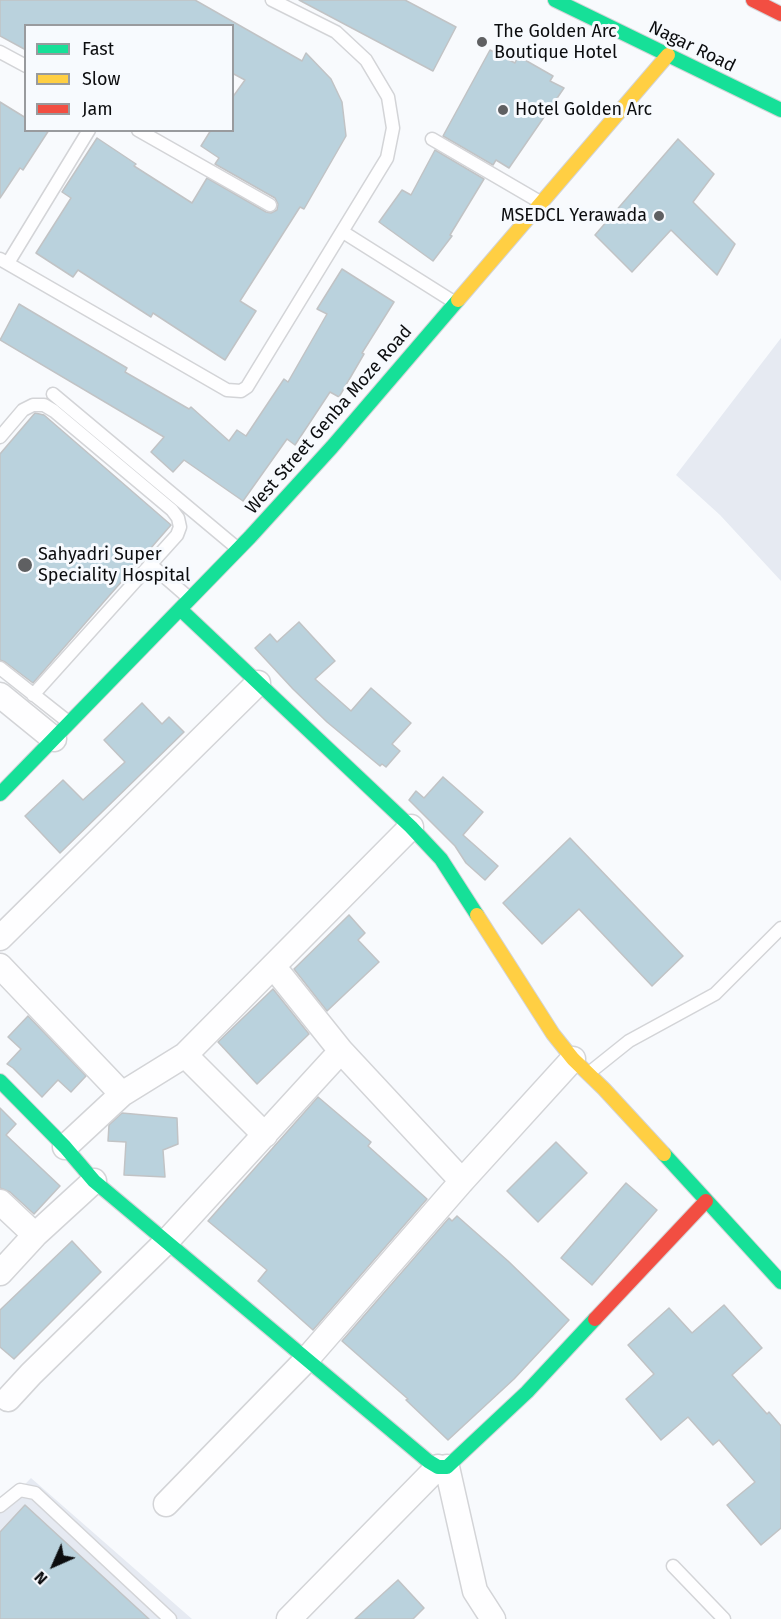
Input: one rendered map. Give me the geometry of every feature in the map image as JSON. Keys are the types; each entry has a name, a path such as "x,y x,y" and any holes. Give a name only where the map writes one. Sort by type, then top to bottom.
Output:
{"main road":[{"name":"Nagar Road","path":"555,0 781,110"},
{"path":"753,0 781,14"},
{"name":"West Street Genba Moze Road","path":"0,794 238,549 332,447 668,55"},
{"path":"180,609 411,827 441,859 553,1034 781,1282"},
{"path":"0,1081 65,1147 94,1181 428,1461 443,1467 527,1392 706,1201"}],"street":[{"path":"0,938 258,683"},
{"path":"2,700 62,731"},
{"path":"65,1147 122,1094 185,1055 411,827"},
{"path":"0,966 122,1094"},
{"path":"273,966 341,1051 462,1181"},
{"path":"8,1399 166,1242 341,1051"},
{"path":"185,1055 265,1135"},
{"path":"166,1504 306,1360 462,1181 581,1066"},
{"path":"0,1273 35,1235 94,1181"},
{"path":"0,1202 35,1235"},
{"path":"289,1619 443,1467"},
{"path":"443,1467 475,1592 493,1619"}],"lane":[{"path":"88,132 4,261 228,390 242,391 247,387 387,158 393,128 388,97 366,60 336,32 272,0"},
{"path":"0,52 24,65"},
{"path":"142,132 270,205"},
{"path":"432,139 541,203"},
{"path":"343,231 455,303"},
{"path":"53,394 238,549"},
{"path":"0,437 24,410 33,405 44,405 172,510 178,518 180,527 177,535 33,695"},
{"path":"150,564 190,598"},
{"path":"0,668 44,703 62,731"},
{"path":"581,1066 715,993 781,928"},
{"path":"0,1506 20,1490 35,1493 170,1619"},
{"path":"673,1566 724,1619"}],"shaded area":[{"path":"781,338 781,581 720,515 676,475"},
{"path":"31,1478 192,1619 0,1619 0,1510"}],"building":[{"path":"0,0 195,0 302,61 306,53 331,79 342,102 346,136 304,209 300,207 240,301 256,311 225,360 153,313 151,317 78,270 73,277 36,253 71,198 62,192 97,138 136,164 134,166 192,203 207,178 266,212 271,213 277,210 278,204 275,198 215,164 219,158 201,146 210,132 234,132 234,95 245,80 234,74 234,24 24,24 24,49 0,36"},
{"path":"299,0 405,0 456,27 433,71"},
{"name":"Hotel Golden Arc","path":"490,50 515,63 518,56 553,76 550,81 564,88 509,168 496,160 493,165 443,136"},
{"path":"0,102 24,117 24,132 48,132 23,170 20,168 0,198"},
{"name":"MSEDCL Yerawada","path":"678,139 714,174 693,202 735,244 717,275 671,230 632,272 595,235"},
{"path":"435,150 484,179 450,235 452,236 433,261 379,222 402,190 411,195"},
{"path":"342,269 394,302 362,353 364,354 339,397 330,392 295,445 287,439 243,501 184,460 173,472 151,452 164,437 0,340 19,304 127,368 125,372 189,409 191,407 229,441 237,430 246,436 284,379 288,382 327,314 317,309"},
{"path":"35,413 44,415 171,525 33,683 0,660 0,454"},
{"path":"299,622 335,661 315,679 351,711 371,688 411,723 392,744 400,751 386,767 382,764 380,766 327,722 255,648 270,634 277,642"},
{"path":"142,703 162,724 169,717 184,732 60,853 25,816 63,780 83,800 125,762 104,740"},
{"path":"443,777 483,812 463,835 498,866 485,880 466,863 455,846 409,800 416,791 424,798"},
{"path":"570,838 683,956 652,986 579,909 542,944 503,903"},
{"path":"349,915 365,933 358,940 379,962 327,1011 294,969"},
{"path":"273,989 309,1034 257,1084 218,1042"},
{"path":"28,1016 86,1076 71,1092 58,1080 42,1097 7,1064 21,1049 8,1037"},
{"path":"318,1097 371,1142 368,1146 427,1199 313,1330 258,1281 267,1270 208,1221"},
{"path":"0,1108 16,1124 6,1135 60,1186 34,1214 10,1192 0,1188"},
{"path":"122,1113 177,1118 178,1144 163,1150 165,1177 124,1175 126,1142 108,1141 109,1125"},
{"path":"556,1142 587,1173 538,1222 507,1191"},
{"path":"626,1183 657,1210 592,1285 561,1258"},
{"path":"457,1216 569,1320 514,1379 448,1440 406,1400 408,1399 342,1341 449,1218 452,1221"},
{"path":"72,1241 101,1272 14,1359 0,1347 0,1310"},
{"path":"724,1305 762,1348 732,1375 781,1426 781,1528 761,1545 727,1505 755,1482 719,1440 713,1445 688,1417 661,1440 626,1399 654,1374 628,1345 669,1308 692,1333"},
{"path":"25,1505 149,1619 0,1619 0,1532"},
{"path":"398,1580 424,1608 413,1619 355,1619"}],"traffic: fast":[{"path":"555,0 781,110"},
{"path":"0,794 250,537 332,447 458,300"},
{"path":"180,609 411,827 441,859 477,915"},
{"path":"0,1081 65,1147 94,1181 438,1467 447,1467 527,1392 595,1319"},
{"path":"664,1154 781,1282"}],"traffic: slow":[{"path":"458,300 668,55"},
{"path":"477,915 553,1034 573,1059 664,1154"}],"traffic: jam":[{"path":"753,0 781,14"},
{"path":"595,1319 706,1201"}],"place":[{"name":"The Golden Arc Boutique Hotel","path":"482,42"},
{"name":"Hotel Golden Arc","path":"503,110"},
{"name":"MSEDCL Yerawada","path":"659,216"},
{"name":"Sahyadri Super Speciality Hospital","path":"25,565"}]}
